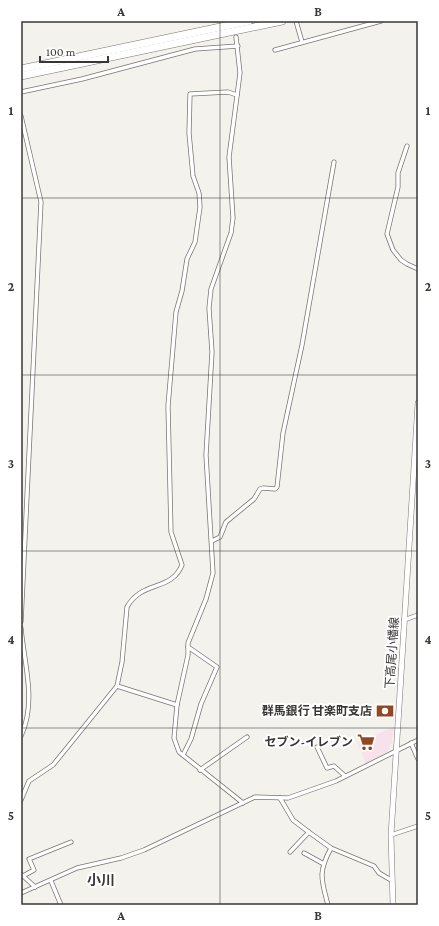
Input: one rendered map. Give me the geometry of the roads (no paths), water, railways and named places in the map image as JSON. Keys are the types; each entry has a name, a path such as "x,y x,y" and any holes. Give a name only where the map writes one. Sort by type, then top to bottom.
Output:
{"highway":[{"path":"21,69 249,21"},
{"path":"21,76 282,21"}],"main road":[{"name":"下高尾小幡線","path":"393,905 391,835 418,403"}],"street":[{"path":"296,21 302,42"},
{"path":"275,50 372,22 382,21"},
{"path":"236,37 240,73 229,156 233,218 231,232 211,289 209,308 212,352 206,455 213,573 211,585 194,627 188,647 177,705 174,738 179,752 243,803"},
{"path":"21,92 94,76 195,49 238,46"},
{"path":"21,800 29,781 53,765 117,686 122,662 127,607 138,593 170,580 176,575 182,565 171,532 168,406 176,312 182,291 187,258 195,242 200,207 199,193 193,176 189,133 190,94 228,92 237,95"},
{"path":"21,116 41,202 21,622"},
{"path":"407,146 398,173 398,187 387,234 393,250 401,260 418,269"},
{"path":"212,541 220,537 226,522 254,499 260,489 275,489 277,487 282,433 302,345 334,162"},
{"path":"404,620 418,615"},
{"path":"21,628 30,701 28,714 21,736"},
{"path":"183,755 192,739 201,704 217,666 188,647"},
{"path":"117,686 177,705"},
{"path":"200,770 247,737"},
{"path":"21,893 51,881 77,868 121,858 144,850 255,797 288,798 303,793 345,776 411,742 418,740"},
{"path":"411,742 418,759"},
{"path":"317,747 327,768 334,766 345,776"},
{"path":"280,798 293,820 308,832 331,848 374,866 379,873 392,880"},
{"path":"391,835 418,826"},
{"path":"290,852 308,832"},
{"path":"35,887 22,875 34,870 29,859 71,842"},
{"path":"328,905 321,877 322,863 331,848"},
{"path":"304,853 322,863"},
{"path":"51,881 61,905"}],"place":[{"name":"群馬銀行 甘楽町支店","path":"385,711"},
{"name":"セブン-イレブン","path":"366,742"}],"district":[{"name":"小川","path":"101,880"}]}
